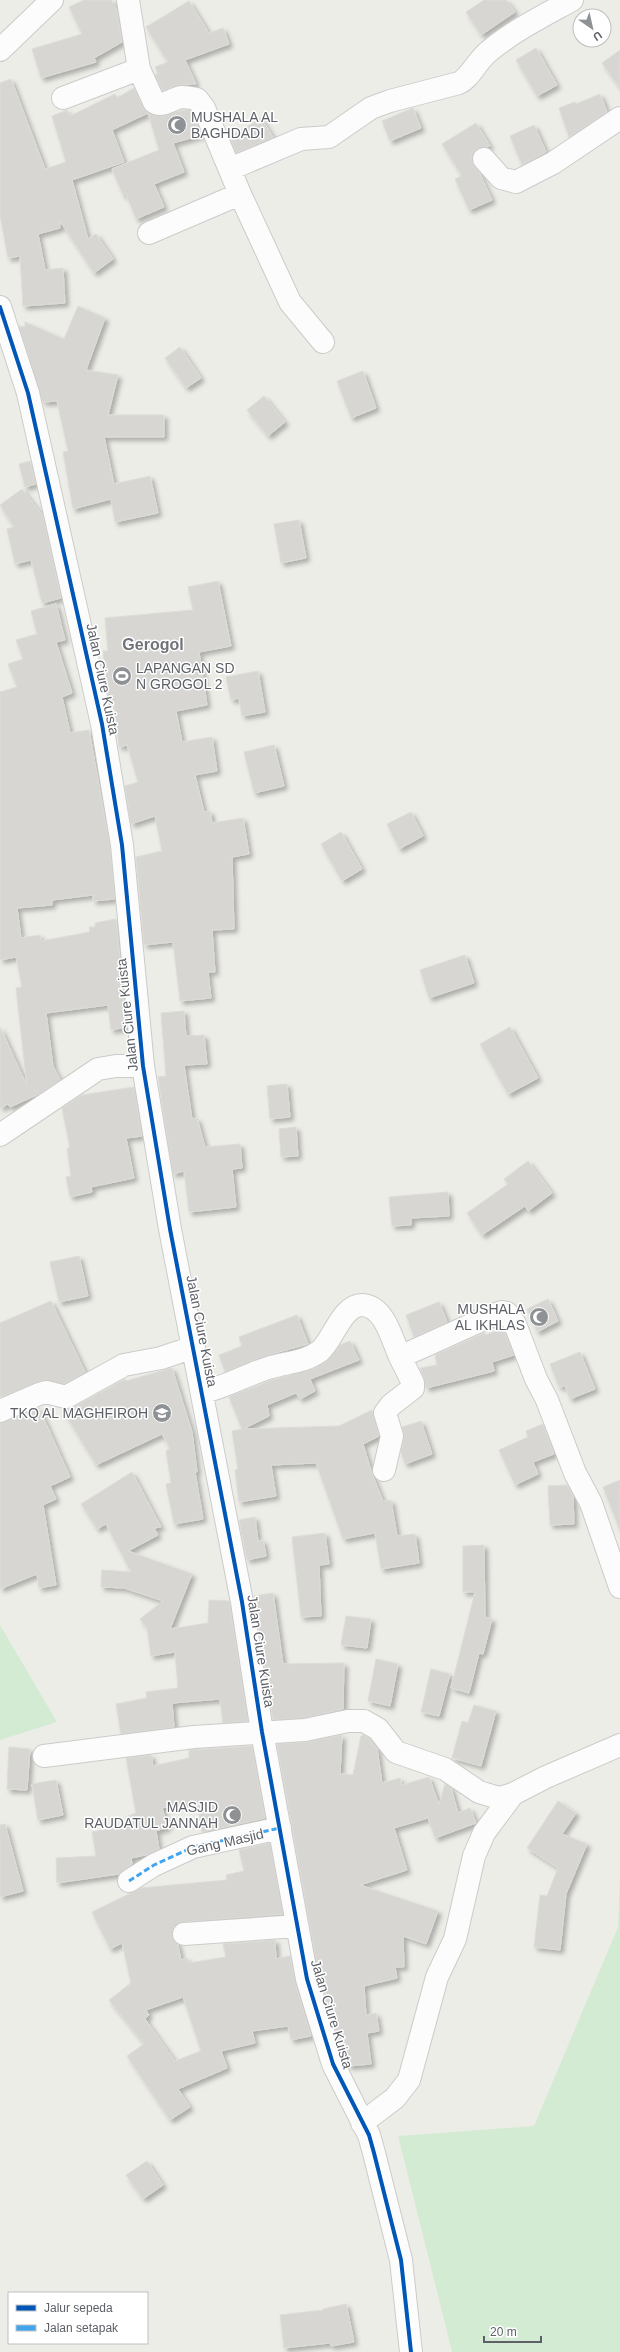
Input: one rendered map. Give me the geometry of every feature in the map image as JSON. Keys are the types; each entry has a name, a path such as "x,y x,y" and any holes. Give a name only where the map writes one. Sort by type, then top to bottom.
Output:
{"street":[{"path":"0,50 52,0"},
{"path":"128,0 139,69 154,102 156,104 181,97 197,99 204,108 240,194 290,302 323,342"},
{"path":"230,169 301,139 330,137 371,108 390,101 463,81 473,67 489,52 528,24 572,0"},
{"path":"63,98 139,69"},
{"path":"484,159 501,178 516,182 553,163 620,118"},
{"path":"149,233 240,194"},
{"name":"Jalan Ciure Kuista","path":"0,307 28,392 102,724 122,845 143,1066 170,1228 203,1392 242,1602 262,1732 307,1979 333,2064 362,2123 374,2154 401,2260 412,2352"},
{"path":"0,1135 98,1069 116,1066 143,1066"},
{"path":"203,1392 218,1388 270,1367 303,1360 314,1355 332,1337 343,1317 350,1310 361,1305 380,1313 413,1383 413,1388 391,1405 385,1413 392,1436 384,1470"},
{"path":"400,1356 494,1315 505,1311 510,1314 536,1379 547,1400 575,1473 612,1541 620,1587"},
{"path":"0,1411 46,1392 66,1397 124,1365 161,1358 194,1347"},
{"path":"44,1756 194,1737 305,1730 348,1721 364,1721 378,1729 396,1752 444,1769 488,1796 499,1798 513,1794 546,1777 620,1745"},
{"path":"362,2123 395,2098 409,2080 437,1977 455,1939 476,1850 484,1832 513,1794"},
{"name":"Gang Masjid","path":"129,1881 154,1865 193,1847 280,1828"},
{"path":"184,1934 297,1926"}],"green space":[{"path":"0,1625 57,1722 0,1740"},
{"path":"620,1873 620,2352 452,2352 398,2136 534,2126 618,1927"}],"building":[{"path":"84,0 111,0 117,11 122,42 94,58 96,62 41,78 32,49 82,34 69,7"},
{"path":"484,0 506,0 515,12 481,35 466,12"},
{"path":"189,1 209,33 223,28 229,44 185,60 196,84 178,85 163,91 155,75 158,73 155,67 168,62 146,27"},
{"path":"536,48 557,85 537,96 516,60"},
{"path":"620,50 620,88 602,63"},
{"path":"11,79 45,169 66,162 52,116 67,110 70,116 115,94 117,98 134,88 143,107 148,113 112,130 124,162 72,180 88,239 96,234 113,259 94,273 60,221 60,228 38,234 45,270 63,268 65,303 23,306 20,256 8,258 0,215 0,83"},
{"path":"600,94 607,112 569,137 559,108 575,102 576,104"},
{"path":"413,108 421,128 390,141 382,121"},
{"path":"183,110 190,110 202,135 173,143 184,172 154,184 164,207 136,219 126,194 123,195 112,169 159,150 148,113 162,116"},
{"path":"261,118 273,137 236,153 230,137"},
{"path":"476,123 490,146 476,149 472,155 472,162 479,172 492,200 469,210 455,179 462,176 442,144"},
{"path":"534,125 546,152 522,165 510,136"},
{"path":"78,306 105,318 86,370 118,375 108,415 164,415 164,437 104,437 114,484 150,476 158,513 115,522 111,499 73,509 63,452 68,451 57,401 44,402 42,400 19,326 25,327 25,322 64,339"},
{"path":"180,347 201,378 186,388 165,358"},
{"path":"363,371 376,408 351,418 337,381"},
{"path":"264,396 285,422 268,436 247,410"},
{"path":"30,461 36,484 25,487 19,464"},
{"path":"22,489 43,516 61,598 42,603 31,560 15,564 7,529 14,527 0,505"},
{"path":"299,520 306,558 281,563 274,524"},
{"path":"218,581 231,646 199,652 207,705 176,711 182,742 212,737 217,771 195,775 204,812 210,811 212,823 243,818 249,854 232,857 234,929 212,930 215,972 208,972 211,998 180,1001 173,942 144,945 136,857 162,851 155,816 131,824 125,786 138,782 127,745 119,747 114,703 110,704 106,684 103,651 108,651 105,618 193,610 188,587"},
{"path":"56,604 65,640 56,642 72,693 62,697 70,733 89,730 110,847 115,899 93,901 93,895 52,900 52,905 17,908 21,938 40,935 41,941 90,932 89,927 95,927 95,923 116,919 127,1027 111,1030 108,1005 46,1013 53,1066 60,1080 39,1094 10,1107 8,1104 0,1108 0,1027 27,1086 16,988 22,987 16,957 0,960 0,692 17,687 8,664 23,659 16,640 37,634 31,611"},
{"path":"258,671 265,712 242,716 239,698 231,700 226,677"},
{"path":"274,745 284,786 254,793 244,752"},
{"path":"411,812 423,836 399,849 387,824"},
{"path":"341,832 362,869 342,881 321,844"},
{"path":"465,955 474,983 429,998 420,970"},
{"path":"184,1011 186,1036 204,1035 207,1064 184,1065 192,1119 197,1118 205,1147 240,1144 242,1168 232,1169 236,1207 189,1212 184,1171 173,1174 158,1077 166,1076 161,1013"},
{"path":"510,1027 538,1078 508,1094 480,1044"},
{"path":"287,1084 290,1117 270,1119 267,1086"},
{"path":"134,1087 142,1136 126,1138 134,1178 91,1187 92,1192 70,1197 66,1177 71,1176 67,1148 70,1148 62,1108 82,1095"},
{"path":"296,1127 298,1156 281,1157 279,1129"},
{"path":"528,1161 552,1193 528,1211 525,1206 482,1235 467,1213 508,1184 504,1179"},
{"path":"448,1192 449,1216 411,1218 411,1225 392,1226 389,1197"},
{"path":"79,1256 88,1296 59,1302 50,1262"},
{"name":"MUSHALA AL IKHLAS","path":"548,1299 558,1321 537,1332 527,1309"},
{"path":"51,1301 85,1372 64,1384 43,1380 0,1397 0,1323"},
{"path":"439,1302 447,1322 414,1337 406,1315"},
{"path":"297,1315 308,1344 264,1356 225,1372 219,1355 242,1346 239,1337"},
{"path":"503,1329 514,1355 492,1362 494,1371 426,1388 420,1368 437,1365 435,1355 482,1334 485,1333 485,1335"},
{"path":"350,1341 359,1360 310,1379 315,1391 300,1399 296,1393 267,1405 269,1416 243,1429 339,1426 372,1410 379,1436 363,1444 372,1474 383,1501 391,1500 397,1536 415,1534 419,1563 381,1569 375,1533 343,1539 316,1463 271,1465 276,1496 239,1502 235,1470 238,1469 232,1431 242,1429 229,1397 272,1380 313,1369 327,1361 340,1345"},
{"path":"580,1352 595,1389 570,1399 565,1386 559,1387 550,1364"},
{"path":"172,1368 192,1432 197,1472 195,1472 203,1519 174,1524 166,1484 171,1483 166,1451 170,1448 162,1434 96,1465 62,1409 72,1408 125,1379 126,1381"},
{"path":"39,1408 70,1477 50,1486 56,1499 43,1505 56,1585 39,1588 37,1574 0,1589 0,1423"},
{"path":"421,1421 432,1454 405,1464 401,1452 404,1438 402,1427"},
{"path":"543,1424 554,1454 533,1462 538,1474 515,1485 499,1450 528,1437 526,1431"},
{"path":"132,1472 161,1527 154,1528 158,1535 128,1551 192,1574 170,1629 208,1623 209,1600 229,1601 248,1721 223,1723 220,1699 172,1703 174,1727 121,1734 116,1704 147,1698 146,1692 178,1688 175,1652 151,1656 147,1628 140,1619 163,1601 124,1588 101,1587 102,1570 131,1572 106,1524 97,1529 81,1504"},
{"path":"620,1480 620,1527 619,1528 603,1487"},
{"path":"567,1485 573,1496 574,1524 550,1525 548,1486"},
{"path":"255,1517 258,1541 263,1540 266,1556 247,1560 239,1520"},
{"path":"325,1533 329,1564 319,1565 321,1616 301,1617 292,1537"},
{"path":"484,1545 485,1617 492,1619 483,1654 479,1653 469,1693 451,1688 475,1592 463,1592 463,1546"},
{"path":"273,1593 283,1664 344,1663 343,1709 303,1718 273,1720 254,1596"},
{"path":"346,1616 371,1619 367,1648 341,1645"},
{"path":"376,1659 398,1664 390,1706 368,1701"},
{"path":"431,1669 450,1674 439,1716 421,1712"},
{"path":"474,1705 496,1711 481,1766 452,1758 462,1721 468,1723"},
{"path":"342,1735 340,1774 353,1775 361,1736 364,1735 377,1748 382,1783 400,1778 402,1785 429,1777 439,1805 445,1784 451,1788 458,1813 470,1808 476,1823 435,1838 428,1818 394,1828 407,1870 360,1885 438,1911 426,1944 403,1936 404,1967 395,1967 397,1978 364,1986 366,2015 376,2013 379,2031 367,2033 371,2064 348,2066 344,2038 338,2039 319,1976 277,1744 307,1742"},
{"path":"252,1746 265,1818 202,1832 197,1801 162,1808 168,1827 156,1831 159,1849 146,1855 131,1858 132,1864 119,1874 57,1883 56,1858 96,1856 92,1832 128,1825 126,1817 136,1813 126,1758 151,1755 153,1766 189,1758 189,1750"},
{"path":"9,1747 30,1749 27,1790 7,1789"},
{"path":"56,1780 63,1815 38,1820 32,1784"},
{"path":"558,1801 576,1813 562,1834 587,1844 566,1894 560,1950 534,1947 540,1895 547,1896 558,1868 527,1848"},
{"path":"5,1824 23,1891 0,1897 0,1825"},
{"path":"270,1843 283,1914 183,1922 173,1928 172,1935 178,1945 181,1960 187,1958 189,1963 226,1957 223,1944 275,1940 276,1959 290,1956 295,1983 311,2036 291,2040 288,2026 252,2031 255,2043 221,2051 227,2068 178,2089 190,2107 170,2120 127,2056 144,2044 109,2000 131,1983 122,1943 110,1949 92,1912 141,1888 227,1880 226,1875 244,1871 239,1850","holes":["183,1997 201,2051 175,2061 145,2019 149,2015 146,2010"]},
{"path":"147,2161 163,2185 143,2199 126,2175"},
{"path":"346,2304 354,2342 331,2346 330,2343 284,2348 280,2315 323,2310"}],"marked path":[{"path":"129,1881 154,1865 193,1847 280,1828"}],"cycle path":[{"path":"0,307 28,393 102,724 122,845 143,1066 170,1229 242,1602 262,1732 307,1979 333,2064 369,2135 401,2260 411,2352"}],"place":[{"name":"MUSHALA AL BAGHDADI","path":"177,125"},
{"name":"LAPANGAN SD N GROGOL 2","path":"122,676"},
{"name":"MUSHALA AL IKHLAS","path":"539,1317"},
{"name":"TKQ AL MAGHFIROH","path":"162,1413"},
{"name":"MASJID RAUDATUL JANNAH","path":"232,1815"}],"district":[{"name":"Gerogol","path":"153,644"}]}
